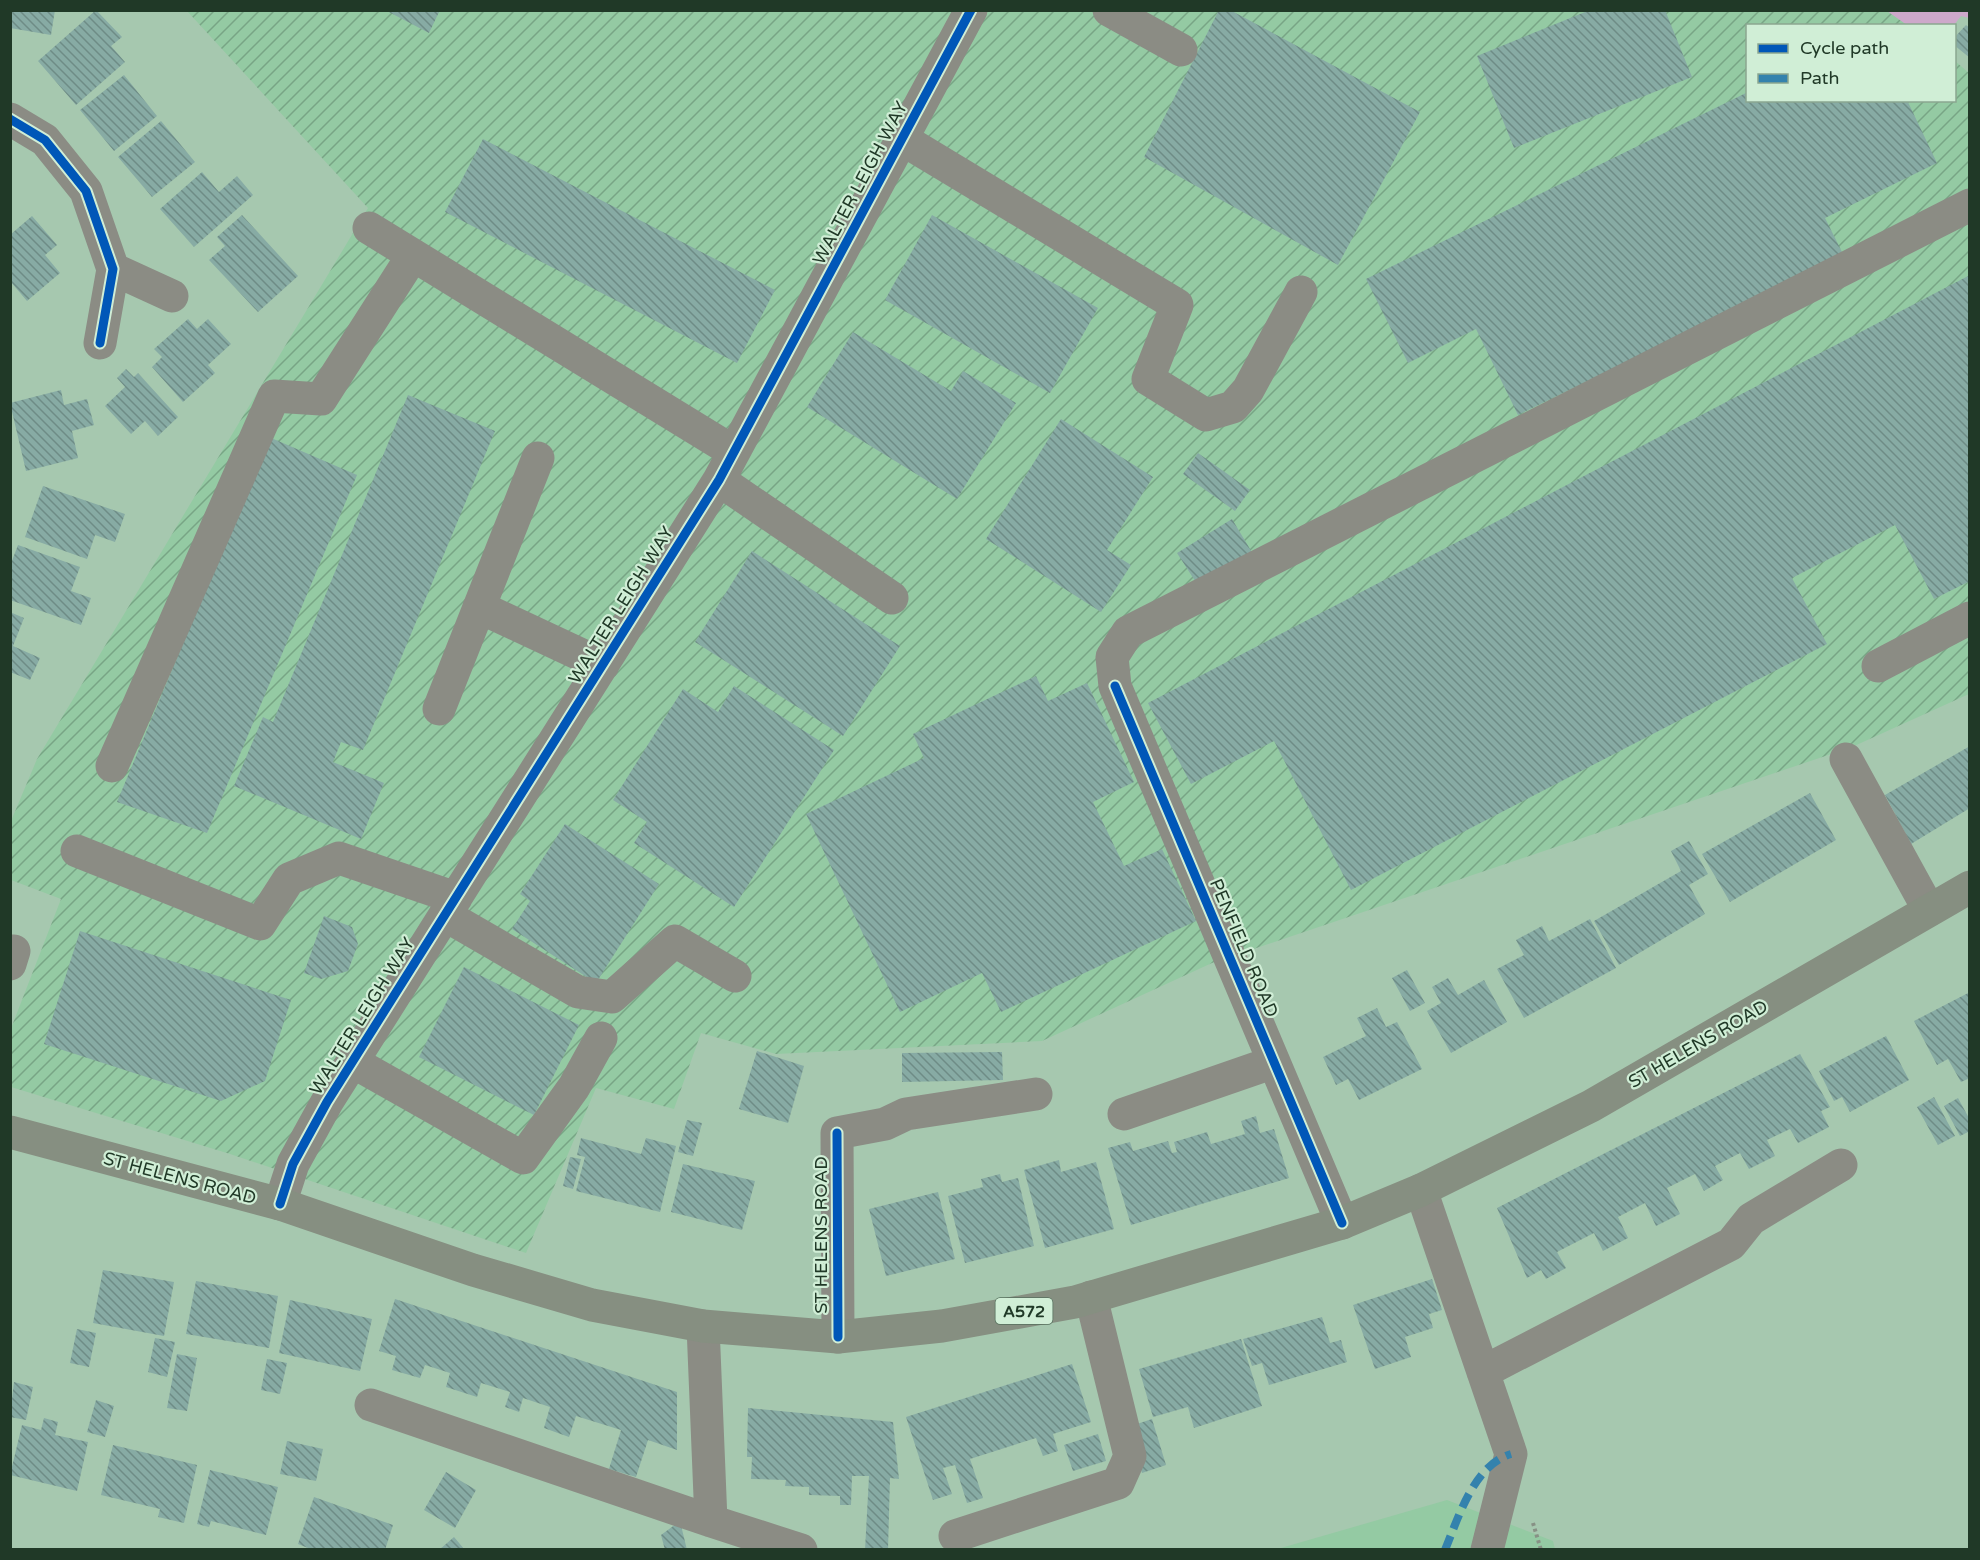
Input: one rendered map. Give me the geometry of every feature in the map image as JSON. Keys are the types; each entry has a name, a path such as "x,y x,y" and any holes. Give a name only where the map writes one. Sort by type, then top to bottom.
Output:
{"main road":[{"name":"ST HELENS ROAD","path":"10,1132 280,1204 473,1270 592,1305 703,1326 838,1337 942,1326 1091,1297 1342,1223 1421,1190 1591,1106 1970,887"}],"street":[{"name":"WALTER LEIGH WAY","path":"280,1204 293,1164 353,1062 726,466 971,10"},
{"path":"1109,10 1181,50"},
{"path":"10,118 45,140 86,191 114,268 100,343"},
{"path":"902,139 1177,305 1148,379 1206,416 1233,407 1248,390 1301,292"},
{"name":"PENFIELD ROAD","path":"1342,1223 1114,686 1112,657 1128,632 1970,205"},
{"path":"369,228 414,255 726,466 892,598"},
{"path":"112,766 274,396 321,399 414,255"},
{"path":"114,268 172,296"},
{"path":"439,709 538,458"},
{"path":"479,607 603,665"},
{"path":"1878,666 1970,618"},
{"path":"1846,759 1929,910"},
{"path":"77,851 260,924 289,879 339,858 450,907 578,992 612,997 675,941 735,976"},
{"path":"353,1062 523,1158 574,1087 600,1038"},
{"path":"1124,1114 1274,1062"},
{"name":"ST HELENS ROAD","path":"838,1337 837,1133 885,1124 906,1114 1036,1094"},
{"path":"1483,1372 1731,1244 1751,1219 1841,1165"},
{"path":"1421,1190 1511,1454 1487,1550"},
{"path":"955,1536 1118,1483 1130,1456 1091,1297"},
{"path":"703,1326 711,1521"},
{"path":"371,1405 801,1550"}],"shaded area":[{"path":"1887,10 1906,24 1746,24 1746,102 1956,102 1956,62 1969,73 1969,694 1852,747 1212,963 1042,1041 776,1054 701,1033 674,1109 596,1088 526,1253 230,1154 11,1087 10,1031 61,899 11,880 11,821 37,759 368,208 187,11"},
{"path":"1887,11 1969,11 1969,18 1961,16 1955,24 1906,24"},
{"path":"1447,1500 1553,1541 1555,1549 1274,1550"}],"building":[{"path":"10,10 55,10 51,35 10,28"},
{"path":"96,10 122,37 111,46 125,62 76,105 38,61"},
{"path":"385,10 440,10 429,33"},
{"path":"1219,10 1230,10 1420,112 1338,265 1144,157"},
{"path":"1590,10 1665,10 1692,77 1514,148 1477,56"},
{"path":"1966,25 1970,28 1970,58 1956,47 1956,36"},
{"path":"124,75 157,116 114,151 80,110"},
{"path":"1746,93 1746,102 1908,102 1937,163 1825,218 1844,256 1518,415 1476,329 1408,363 1366,279"},
{"path":"161,121 195,162 152,197 118,157"},
{"path":"483,139 775,290 737,363 445,212"},
{"path":"202,172 219,192 237,176 253,195 194,247 160,209"},
{"path":"242,215 298,276 258,312 209,260 225,246 217,237"},
{"path":"932,215 1098,308 1050,393 885,300"},
{"path":"32,216 57,245 45,255 60,273 27,301 10,281 10,235"},
{"path":"1970,275 1970,581 1934,599 1895,525 1792,578 1827,644 1351,890 1274,741 1191,784 1148,703"},
{"path":"188,319 197,329 208,319 231,344 208,365 215,373 183,402 152,367 162,357 154,349"},
{"path":"853,332 951,391 963,371 1016,403 957,499 807,407"},
{"path":"126,369 134,377 138,373 178,417 158,436 145,421 131,434 105,406 125,387 117,378"},
{"path":"61,390 64,405 87,399 94,425 72,431 78,458 26,471 10,403"},
{"path":"408,395 495,431 363,750 341,742 333,762 384,783 361,839 234,786 263,717 273,722"},
{"path":"1061,419 1153,477 1107,550 1131,565 1101,612 986,539"},
{"path":"269,437 357,475 207,833 117,802"},
{"path":"1198,453 1250,490 1235,511 1183,474"},
{"path":"43,486 125,514 115,542 95,535 87,559 25,537"},
{"path":"1232,519 1253,554 1199,587 1177,553"},
{"path":"18,545 80,567 71,591 91,598 81,625 10,600 10,566"},
{"path":"752,551 900,646 843,736 695,642"},
{"path":"10,612 24,618 13,646 40,658 30,680 10,672"},
{"path":"1036,676 1048,701 1087,683 1134,782 1093,802 1124,866 1162,849 1196,921 1001,1012 982,973 900,1012 806,814 924,758 913,734"},
{"path":"734,686 834,750 734,907 634,843 647,822 613,800 683,689 718,712"},
{"path":"1970,746 1970,808 1911,844 1885,795"},
{"path":"1810,793 1836,840 1730,902 1702,854"},
{"path":"565,824 659,884 596,983 512,929 530,901 520,894"},
{"path":"1689,841 1708,874 1689,885 1705,914 1619,965 1594,921 1681,871 1671,851"},
{"path":"324,916 352,927 358,944 348,971 321,979 304,973"},
{"path":"1590,919 1616,968 1524,1018 1497,969 1524,955 1516,940 1542,926 1549,941"},
{"path":"80,931 291,1000 265,1081 221,1101 44,1044"},
{"path":"464,967 579,1025 534,1115 419,1057"},
{"path":"1407,970 1425,1003 1410,1011 1392,978"},
{"path":"1448,978 1458,995 1484,980 1507,1022 1451,1053 1427,1011 1441,1003 1432,987"},
{"path":"1970,992 1970,1078 1961,1082 1948,1059 1937,1065 1914,1021"},
{"path":"1377,1008 1386,1027 1397,1022 1422,1069 1359,1100 1348,1079 1336,1085 1323,1057 1366,1036 1357,1018"},
{"path":"1886,1036 1909,1080 1850,1112 1842,1097 1834,1101 1819,1071"},
{"path":"757,1051 804,1066 788,1123 739,1109"},
{"path":"1002,1052 1003,1080 902,1082 902,1053"},
{"path":"1800,1054 1830,1107 1821,1111 1829,1127 1798,1143 1790,1129 1767,1140 1775,1156 1749,1169 1740,1153 1715,1166 1723,1180 1704,1191 1695,1174 1667,1188 1680,1214 1656,1226 1645,1203 1618,1217 1628,1238 1603,1251 1594,1233 1557,1252 1566,1268 1546,1279 1541,1270 1527,1278 1497,1208"},
{"path":"1934,1097 1955,1136 1938,1145 1917,1107"},
{"path":"1958,1098 1970,1120 1970,1131 1960,1136 1944,1106"},
{"path":"1256,1116 1260,1133 1274,1129 1289,1178 1131,1225 1108,1148 1130,1142 1133,1151 1168,1141 1172,1153 1177,1152 1174,1142 1207,1132 1211,1144 1245,1134 1241,1121"},
{"path":"687,1120 702,1123 693,1156 678,1152"},
{"path":"581,1138 641,1154 646,1138 676,1146 660,1212 576,1191 585,1157 577,1155"},
{"path":"570,1157 581,1159 573,1189 563,1186"},
{"path":"1059,1160 1061,1172 1096,1162 1114,1229 1045,1248 1024,1170"},
{"path":"683,1164 755,1181 742,1230 671,1212"},
{"path":"1000,1174 1002,1182 1018,1178 1034,1246 965,1263 948,1196 983,1187 981,1179"},
{"path":"938,1192 955,1259 886,1276 869,1209"},
{"path":"103,1270 174,1282 164,1336 93,1323"},
{"path":"1432,1279 1442,1310 1429,1314 1433,1328 1405,1337 1411,1357 1375,1369 1353,1305"},
{"path":"196,1281 278,1296 269,1348 186,1334"},
{"path":"395,1299 677,1392 677,1450 648,1440 636,1477 609,1469 621,1430 576,1416 569,1437 544,1428 550,1407 523,1398 519,1412 505,1407 510,1392 481,1383 477,1397 446,1387 450,1373 425,1365 420,1378 392,1370 396,1356 379,1351"},
{"path":"290,1300 372,1319 360,1371 279,1353"},
{"path":"1322,1317 1330,1343 1341,1340 1347,1362 1269,1385 1262,1363 1252,1366 1243,1339"},
{"path":"77,1329 96,1333 89,1367 70,1363"},
{"path":"155,1338 175,1342 167,1377 148,1372"},
{"path":"1241,1339 1262,1406 1194,1428 1188,1407 1153,1417 1139,1369"},
{"path":"177,1354 197,1358 187,1411 167,1408"},
{"path":"267,1359 287,1363 280,1394 261,1390"},
{"path":"1072,1364 1091,1422 1053,1434 1058,1451 1043,1456 1036,1438 970,1459 983,1498 967,1503 955,1465 943,1468 952,1494 933,1500 906,1417"},
{"path":"14,1382 33,1387 26,1420 10,1417"},
{"path":"96,1400 114,1406 105,1437 87,1432"},
{"path":"748,1408 893,1422 899,1479 890,1478 888,1550 865,1550 869,1476 852,1476 851,1505 840,1505 840,1496 809,1495 809,1487 785,1486 786,1480 751,1479 752,1457 747,1457"},
{"path":"44,1418 58,1422 55,1435 88,1442 77,1491 10,1475 22,1425 41,1430"},
{"path":"1152,1419 1166,1465 1142,1473 1128,1427"},
{"path":"1098,1434 1106,1461 1073,1471 1064,1445"},
{"path":"287,1441 323,1449 316,1481 280,1474"},
{"path":"113,1445 197,1465 184,1523 158,1517 160,1509 101,1495"},
{"path":"210,1470 278,1487 266,1535 211,1521 209,1527 197,1524"},
{"path":"446,1472 476,1490 455,1528 424,1510"},
{"path":"314,1497 393,1525 385,1550 313,1550 298,1544"},
{"path":"680,1521 687,1550 665,1550 661,1535"},
{"path":"454,1537 465,1550 439,1550"}],"marked path":[{"path":"1445,1550 1469,1493 1487,1469 1498,1460 1511,1454"}],"cycle path":[{"path":"280,1204 293,1164 327,1102 719,480 971,10"},
{"path":"10,119 45,140 86,191 113,269 100,343"},
{"path":"1115,686 1342,1223"},
{"path":"837,1133 838,1337"}]}
